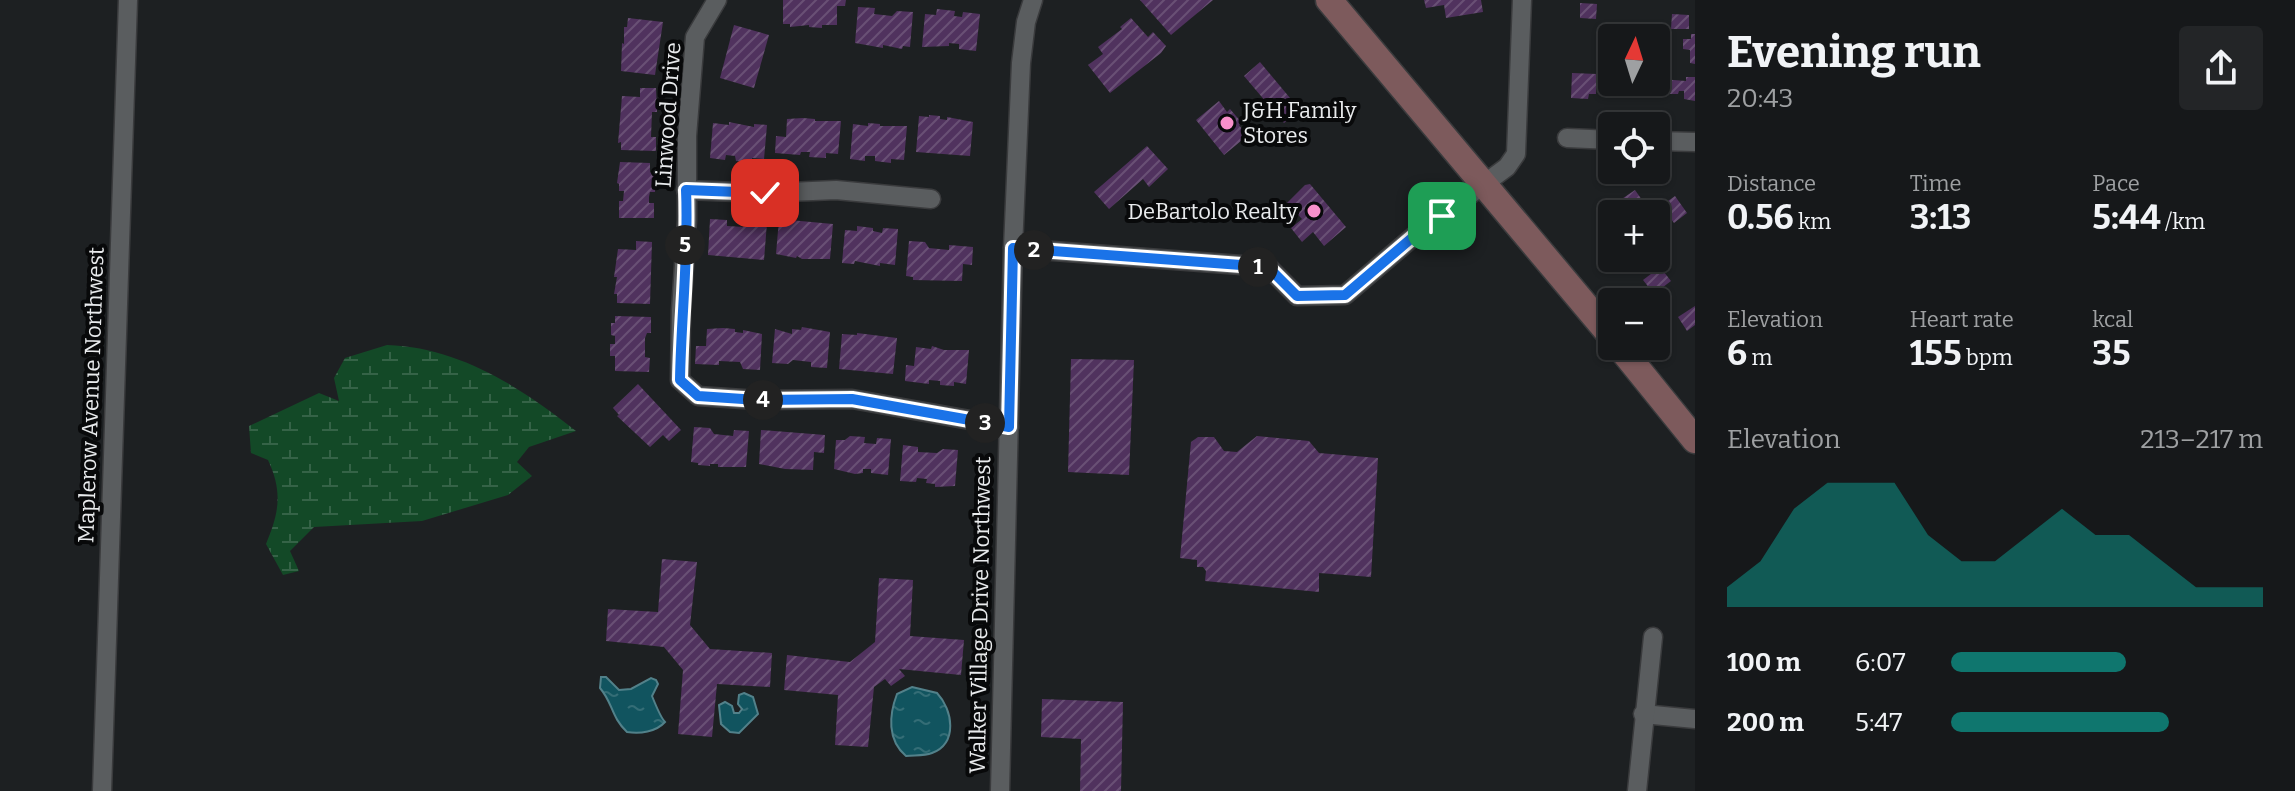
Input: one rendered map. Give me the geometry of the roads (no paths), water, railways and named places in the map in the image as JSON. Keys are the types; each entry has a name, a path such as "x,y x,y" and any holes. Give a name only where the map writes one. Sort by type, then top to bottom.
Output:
{"main road":[{"path":"1329,0 1598,320"},
{"path":"1630,360 1695,440"}],"street":[{"name":"Maplerow Avenue Northwest","path":"102,791 128,0"},
{"name":"Linwood Drive","path":"717,0 695,37 680,380 698,396 758,400 852,399 1009,427"},
{"name":"Walker Village Drive Northwest","path":"1000,791 1013,248 1021,63 1026,22 1033,0"},
{"path":"1013,248 1268,267 1297,296 1345,295 1413,237 1507,167 1516,154 1522,0"},
{"path":"1567,138 1598,139"},
{"path":"1670,141 1695,142"},
{"path":"686,190 765,193 836,190 931,199"},
{"path":"1637,791 1653,637"},
{"path":"1643,714 1695,719"}],"water":[{"path":"601,677 606,677 619,690 631,689 651,678 656,680 658,684 652,696 665,722 648,732 627,732 600,688"},
{"path":"912,687 937,693 947,708 950,726 946,742 940,748 929,754 906,756 895,743 891,719 897,694"},
{"path":"744,693 753,697 758,714 739,733 730,732 721,724 719,705 725,702 732,706 734,713 739,713 742,709 738,704 739,695"}],"place":[{"name":"J&H Family Stores","path":"1227,123"},
{"name":"DeBartolo Realty","path":"1314,211"}]}
